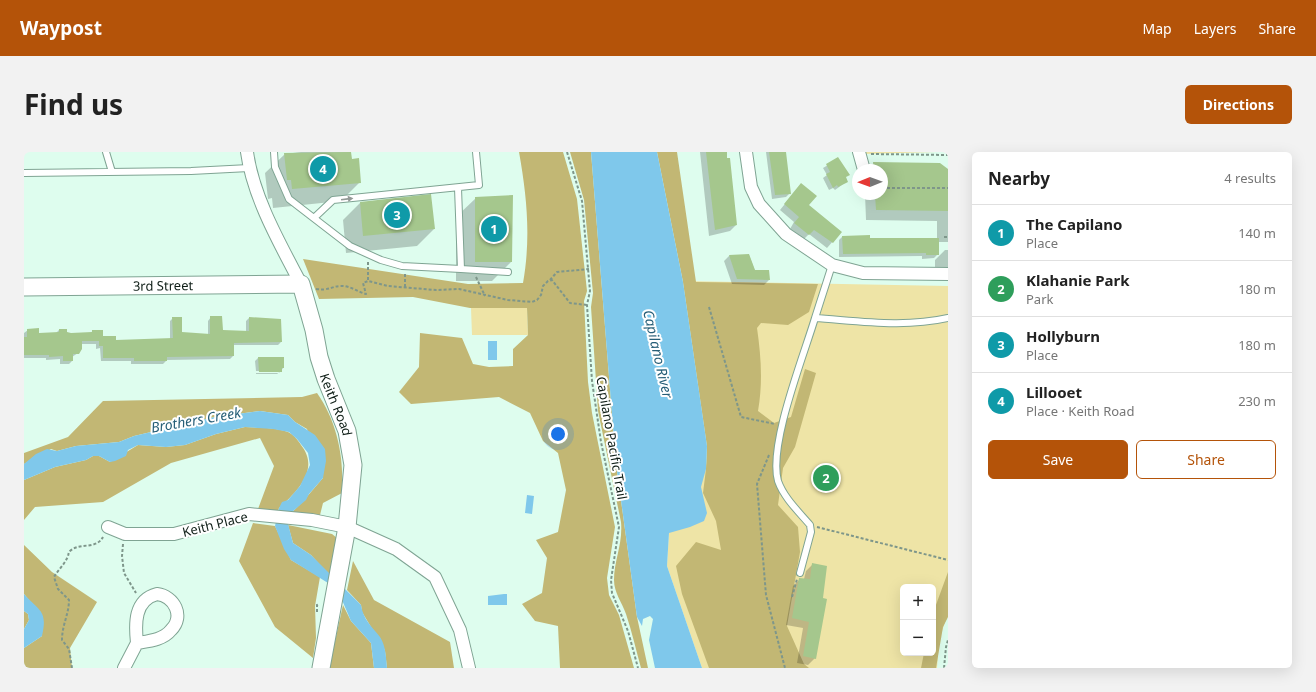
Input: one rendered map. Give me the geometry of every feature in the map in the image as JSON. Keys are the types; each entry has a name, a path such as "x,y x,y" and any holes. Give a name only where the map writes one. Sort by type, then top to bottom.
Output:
{"street":[{"name":"Keith Road","path":"247,152 249,168 272,227 308,287 314,330 321,364 347,431 353,465 347,527 321,668"},
{"path":"746,152 750,187 759,204 786,234 832,265 862,273 948,274"},
{"path":"863,153 864,164"},
{"name":"3rd Street","path":"24,286 308,287"},
{"name":"Keith Place","path":"108,527 124,534 174,534 249,514 312,520 347,527 396,549 434,577 460,630 469,668"},
{"path":"124,668 137,643 136,621 139,609 144,601 157,594 167,596 174,604 177,617 172,630 159,639 137,643"}],"lane":[{"path":"106,152 112,172"},
{"path":"274,152 275,167 289,200 315,218 350,246 381,260 405,266 508,272"},
{"path":"315,218 333,200 479,185 476,152"},
{"path":"24,172 191,171 249,168"},
{"path":"458,188 461,270"},
{"path":"800,573 811,532 810,525 793,505 783,490 778,480 777,462 781,425 832,265"},
{"path":"815,318 888,324 948,318"}],"path":[{"name":"Capilano Pacific Trail","path":"567,152 582,201 589,269 590,291 587,305 592,381 596,410 619,527 611,580 612,593 628,631 638,668"},
{"path":"863,153 948,155"},
{"path":"888,188 948,188"},
{"path":"367,254 368,281"},
{"path":"405,266 405,287"},
{"path":"308,287 331,290 339,285 366,294 363,283 368,281 388,286 436,290 459,289 485,296 532,302 537,300 543,286 557,272 589,269"},
{"path":"474,271 485,296"},
{"path":"550,280 554,282 570,303 587,305"},
{"path":"709,308 741,417 781,425"},
{"path":"769,454 757,484 766,596 785,668"},
{"path":"810,525 948,560"},
{"path":"72,668 69,648 62,640 63,626 68,616 69,600 58,589 54,577 69,551 76,547 84,547 101,541 108,527"},
{"path":"124,534 122,556 124,573 138,596 144,601"},
{"path":"792,597 794,583 800,573"},
{"path":"944,668 948,640"}],"shaded area":[{"path":"519,152 563,152 577,199 587,291 584,301 588,382 592,413 615,527 607,578 609,595 619,615 634,668 560,668 558,626 535,621 522,604 542,593 547,558 536,540 558,532 566,490 558,453 543,441 530,413 499,397 411,404 399,392 419,367 420,333 462,338 473,364 489,367 513,366 513,349 528,335 527,308 470,308 413,297 319,299 303,259 468,284 523,283 527,250 527,218"},
{"path":"570,152 591,152 616,464 637,617 648,668 641,668 628,621 614,585 614,573 621,538 621,522 598,411 591,307 593,293 584,200"},
{"path":"657,152 677,152 696,282 818,284 809,312 788,325 761,323 757,328 761,369 761,390 758,411 774,423 791,417 805,369 816,373 795,447 783,468 778,505 798,527 800,552 787,626 804,664 809,668 709,668 682,594 676,566 696,542 721,550 716,521 703,493 707,446 683,282"},
{"path":"864,152 937,152 864,154"},
{"path":"683,281 948,286 948,613 939,640 937,668 702,668 667,566 669,533 709,460"},
{"path":"527,307 528,335 472,335 471,308"},
{"path":"317,393 330,416 335,429 341,454 342,467 342,493 323,503 320,515 292,512 323,478 307,429 295,422 288,415 260,411 215,417 134,436 119,442 76,446 57,451 51,449 24,464 24,453 68,437 103,401 302,397"},
{"path":"245,427 272,428 288,432 297,439 306,454 308,463 304,479 278,511 258,509 274,466 260,438 171,463 103,502 35,507 24,520 24,480 55,467 86,460 93,456 99,456 110,462 138,445 166,447 185,445 216,434"},
{"path":"253,523 275,526 291,560 320,577 315,606 316,638 313,658 275,627 239,561"},
{"path":"288,525 332,534 337,538 330,576 311,555 293,543"},
{"path":"24,545 52,572 97,602 70,648 72,668 24,668 24,648 42,636 29,600 24,594"},
{"path":"353,561 374,600 450,642 454,668 387,668 385,651 380,638 374,632 362,612 361,605 347,590"},
{"path":"948,572 948,617 943,627 936,668 921,668 923,656 936,656 936,605"},
{"path":"343,605 351,621 371,643 374,668 329,668"},
{"path":"24,611 28,614 29,620 24,629"}],"water":[{"name":"Capilano River","path":"591,152 657,152 683,282 707,446 706,469 701,487 707,513 704,521 669,533 667,566 702,668 655,668 649,640 653,619 650,616 643,619 642,626 637,617 616,464"},
{"path":"488,341 497,341 497,360 488,360"},
{"path":"260,411 288,415 295,422 315,435 325,449 326,461 323,478 309,494 306,500 292,512 288,524 293,543 311,555 361,605 366,619 382,641 387,668 374,668 371,643 351,621 339,593 328,583 291,560 284,549 275,526 279,508 282,502 288,500 300,486 310,465 308,453 297,439 289,432 245,427 216,434 185,445 166,447 138,445 128,450 126,456 115,461 110,462 99,456 93,456 86,460 55,467 24,480 24,464 36,454 47,449 57,451 76,446 119,442 134,436 215,417"},
{"path":"527,495 534,496 532,514 525,513"},
{"path":"24,594 41,612 44,627 42,636 24,648 24,629 29,620 28,614 24,611"},
{"path":"507,594 507,605 488,605 488,596"}],"building":[{"path":"351,152 352,159 359,158 361,183 292,189 291,180 287,180 284,153"},
{"path":"706,152 727,152 727,158 730,158 737,225 715,230"},
{"path":"769,152 786,152 791,194 775,195"},
{"path":"838,157 850,175 846,177 848,182 838,187 837,185 833,188 826,174 830,172 826,164"},
{"path":"873,162 940,163 948,169 948,211 876,210 875,200 888,200 888,164 873,164"},
{"path":"801,183 817,196 809,205 842,232 833,243 814,230 809,235 794,223 799,217 784,204"},
{"path":"431,194 435,229 363,236 360,202"},
{"path":"513,195 512,262 475,262 475,197"},
{"path":"870,235 870,238 939,238 939,255 926,255 926,253 843,254 842,236"},
{"path":"749,254 755,270 769,270 770,280 737,279 729,255"},
{"path":"210,316 222,316 223,330 249,331 249,317 281,319 282,342 234,343 234,356 167,357 167,361 134,361 134,358 103,358 103,346 99,346 99,341 82,341 82,349 79,354 73,354 73,361 63,361 63,356 49,357 49,355 24,355 24,337 27,337 27,329 39,328 39,333 59,332 59,329 67,329 67,332 71,333 103,330 103,336 116,336 116,340 173,338 172,317 182,317 182,332 210,334"},
{"path":"258,357 284,357 284,368 282,368 282,372 259,372"},
{"path":"812,563 827,566 823,598 827,599 816,659 803,656 809,622 792,618 799,578 810,579"}],"place":[{"name":"Lillooet","path":"323,169"},
{"name":"Hollyburn","path":"397,215"},
{"name":"The Capilano","path":"494,229"},
{"name":"Klahanie Park","path":"826,478"}],"water label":[{"name":"Brothers Creek","path":"196,420"}]}
